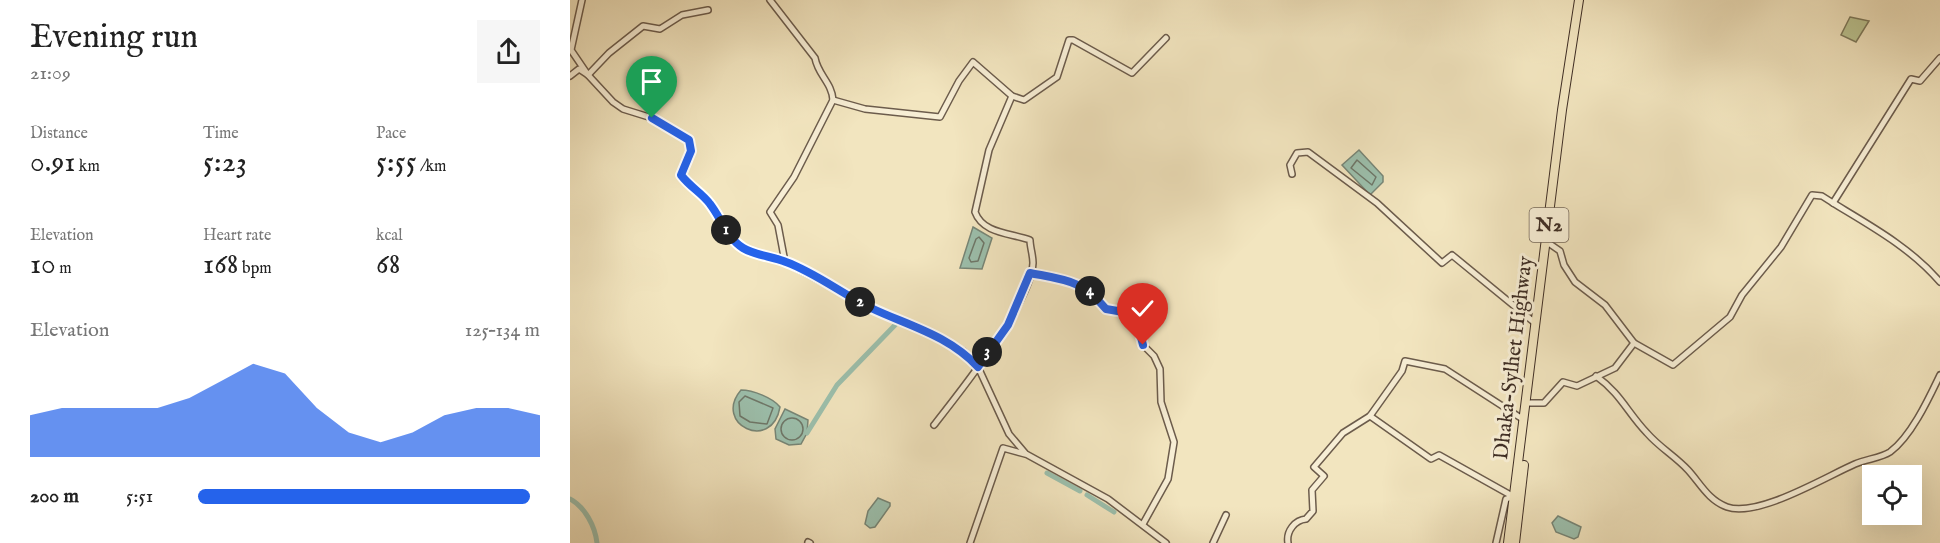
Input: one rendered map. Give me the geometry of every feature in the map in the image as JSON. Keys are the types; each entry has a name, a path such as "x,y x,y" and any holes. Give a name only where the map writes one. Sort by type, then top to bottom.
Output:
{"highway":[{"name":"Dhaka-Sylhet Highway","path":"1508,543 1526,421 1535,323 1579,0"},
{"path":"1515,543 1524,465 1522,450"}],"street":[{"path":"582,0 571,50 588,75"},
{"path":"770,0 815,58 816,67 832,88 833,100 794,177 770,212 778,225 785,261"},
{"path":"777,7 778,0"},
{"path":"588,75 609,53 643,26 660,28 682,15 708,10"},
{"path":"833,100 865,109 940,117 959,81 973,62 1012,96 1024,100 1057,77 1069,40 1073,40 1132,73 1166,38"},
{"path":"1833,203 1911,79 1920,81 1940,58"},
{"path":"570,76 579,69 623,109 652,118 689,140 691,151 681,175 689,186 710,203 725,229 741,247 760,256 785,261 869,307 942,338 963,351 978,367 1009,434 1026,454"},
{"path":"934,425 1008,325 1033,262 1030,240 998,232 977,218 975,212 990,150 1012,96"},
{"path":"1292,174 1290,165 1297,153 1308,152 1377,203 1442,262 1452,255 1535,323"},
{"path":"1547,242 1560,251 1564,265 1575,282 1605,306 1634,343 1673,365 1730,317 1742,295 1781,247 1812,195 1822,196 1881,232 1925,264 1940,282"},
{"path":"1030,273 1075,281 1093,293 1106,309 1135,314 1143,345 1154,356 1160,369 1161,402 1174,442 1168,479 1143,524"},
{"path":"1528,403 1544,403 1563,382 1577,386 1615,368 1634,343"},
{"path":"1288,543 1292,528 1299,520 1306,519 1312,511 1312,490 1324,476 1314,467 1343,433 1370,416 1402,371 1404,361 1416,361 1453,373 1474,390 1526,421"},
{"path":"1596,376 1618,393 1628,405 1632,417 1650,436 1673,454 1694,476 1704,492 1728,507 1758,506 1792,495 1857,463 1890,452 1918,418 1940,375"},
{"path":"1370,416 1431,459 1439,455 1514,497"},
{"path":"970,543 1003,448 1026,454 1108,499 1167,542"},
{"path":"1496,543 1506,499 1514,497"},
{"path":"1213,543 1226,515"}],"shaded area":[{"path":"1850,17 1869,21 1856,42 1841,35"}],"water":[{"path":"1359,150 1383,176 1383,182 1370,195 1342,165"},
{"path":"973,227 992,238 982,269 960,268"},
{"path":"741,390 762,395 780,407 775,421 766,429 756,431 738,422 734,413 734,402"},
{"path":"785,409 808,420 807,433 801,444 789,445 776,439 775,429"},
{"path":"878,498 890,503 890,506 875,527 870,528 865,524 868,511"},
{"path":"1558,516 1581,527 1578,537 1574,539 1556,532 1552,523"}],"waterway":[{"path":"807,433 837,385 896,324 899,322 913,327"},
{"path":"1047,473 1080,491"},
{"path":"1087,495 1114,512"},
{"path":"570,499 588,518 597,543"}],"route":[{"path":"652,118 689,140 692,146 691,151 681,170 681,175 689,186 710,203 725,229 741,247 760,256 785,261 869,307 942,338 963,351 978,367 1008,325 1030,273 1075,281 1093,293 1106,309 1135,314 1143,345"}]}
